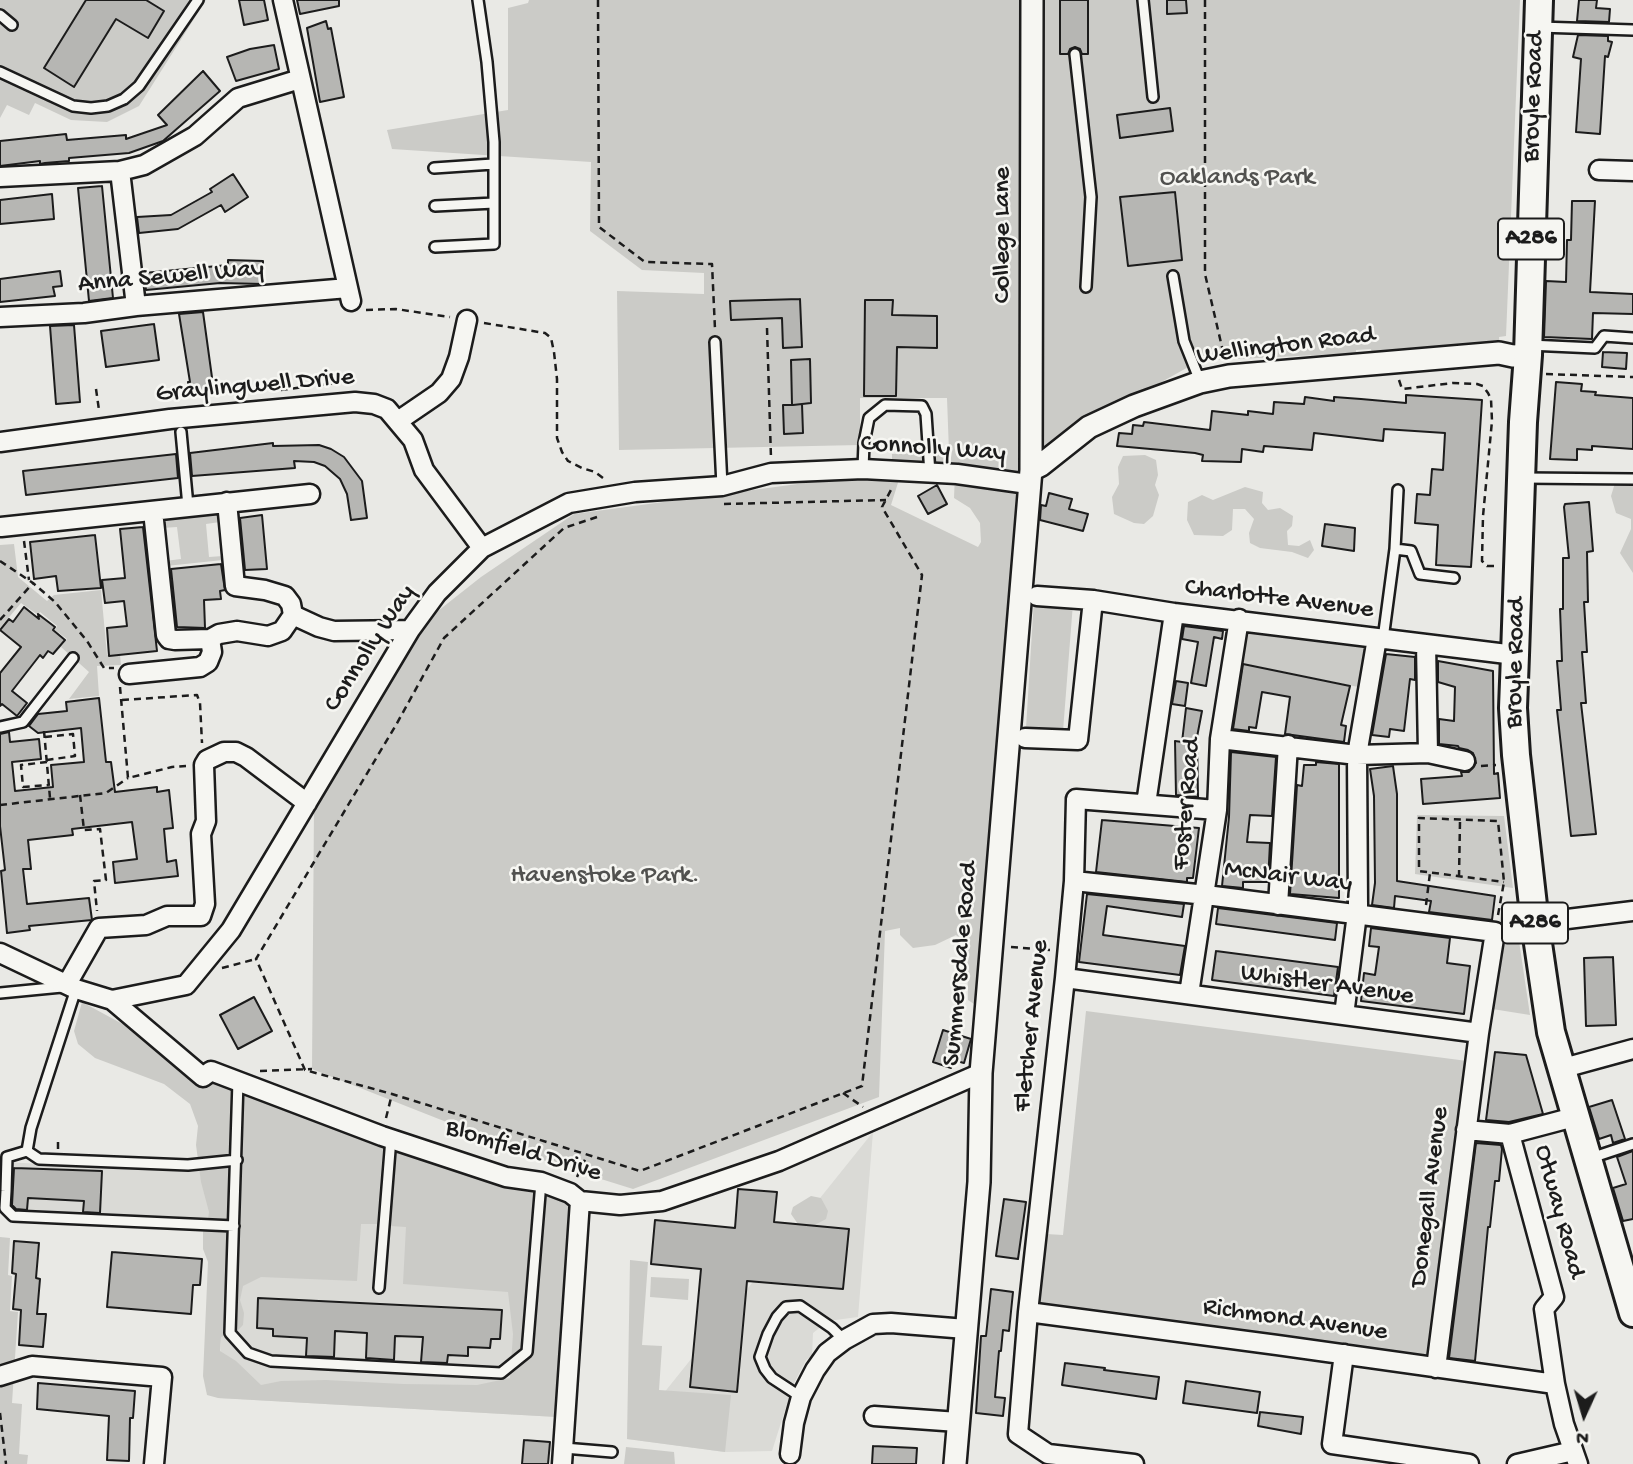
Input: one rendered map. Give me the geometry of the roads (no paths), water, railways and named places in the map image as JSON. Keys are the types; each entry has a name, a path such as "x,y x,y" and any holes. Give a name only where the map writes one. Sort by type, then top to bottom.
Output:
{"main road":[{"name":"Broyle Road","path":"1539,0 1513,708 1547,1013 1560,1069 1587,1160 1629,1284 1633,1313"}],"street":[{"path":"0,177 120,171 144,165 195,136 238,98 300,79 283,0"},
{"name":"College Lane","path":"1030,477 1032,0"},
{"name":"Anna Sewell Way","path":"0,317 84,313 136,306 349,295 300,79"},
{"path":"1600,170 1633,172"},
{"path":"120,171 136,306"},
{"path":"398,421 439,393 451,379 467,320"},
{"name":"Wellington Road","path":"1030,477 1089,427 1134,406 1200,382 1228,376 1499,353 1527,358"},
{"name":"Graylingwell Drive","path":"0,442 170,419 355,402 374,404 387,410 413,440 424,470 481,548"},
{"name":"Connolly Way","path":"0,953 71,987 112,1000 186,985 232,930 410,630 438,593 481,548 569,503 635,492 722,486 771,473 863,469 1030,477"},
{"name":"Summersdale Road","path":"955,1464 979,1182 981,1073 1030,477"},
{"path":"1,527 310,494"},
{"path":"153,511 166,635 169,639 211,639 219,634 237,631 268,636 282,631 293,615 291,604 285,596 265,590 236,593 227,502"},
{"name":"Charlotte Avenue","path":"1037,596 1093,600 1174,613 1515,655"},
{"path":"1025,737 1078,740 1093,600"},
{"path":"1174,613 1146,804 1217,810"},
{"path":"293,615 334,631 410,630"},
{"name":"Foster Road","path":"1189,994 1206,895 1217,810 1220,739 1239,619"},
{"path":"1343,1015 1357,913 1356,755 1380,638"},
{"path":"123,679 200,667 208,662 212,652 211,639"},
{"path":"1426,644 1428,753"},
{"path":"1220,739 1356,755 1428,753 1465,761"},
{"path":"1278,905 1288,745"},
{"path":"71,987 99,929 146,925 167,916 201,916 205,904 201,834 206,821 199,765 214,755 236,752 307,803"},
{"name":"Fletcher Avenue","path":"1048,1459 1018,1434 1028,1312 1074,881 1076,799 1146,804"},
{"name":"McNair Way","path":"1074,881 1357,913 1495,932 1479,1033"},
{"path":"1535,923 1633,911"},
{"name":"Whistler Avenue","path":"1065,978 1479,1033"},
{"name":"Blomfield Drive","path":"112,1000 203,1077 211,1071 386,1137 506,1177 541,1182 575,1197 620,1205 662,1201 779,1161 981,1073"},
{"name":"Donegall Avenue","path":"1436,1368 1479,1033"},
{"path":"1560,1069 1633,1049"},
{"path":"1466,1130 1510,1134 1574,1117"},
{"name":"Otway Road","path":"1510,1134 1554,1297 1544,1309 1555,1384 1564,1424 1576,1458"},
{"path":"563,1456 575,1197"},
{"name":"Richmond Avenue","path":"1028,1312 1555,1384"},
{"path":"790,1454 801,1397 827,1353 844,1340 873,1324 966,1329"},
{"path":"1344,1354 1332,1444 1469,1464"},
{"path":"0,1376 32,1366 162,1377 155,1464"},
{"path":"874,1416 958,1422"},
{"path":"1517,1464 1576,1458"},
{"path":"1048,1459 1134,1464"}],"lane":[{"path":"0,72 73,106 108,106 124,99 139,86 198,0"},
{"path":"435,247 494,244 494,164 487,61 478,0"},
{"path":"1143,0 1153,97"},
{"path":"0,15 12,25"},
{"path":"1537,27 1633,30"},
{"path":"1075,54 1091,197 1086,287"},
{"path":"434,168 494,164"},
{"path":"435,206 494,203"},
{"path":"1173,276 1184,341 1200,382"},
{"path":"1527,358 1595,348 1604,336 1633,338"},
{"path":"715,342 722,486"},
{"path":"863,469 869,418 885,405 922,406 926,414 930,474"},
{"path":"181,432 188,506"},
{"path":"1521,478 1633,480"},
{"path":"1380,638 1395,550 1398,490"},
{"path":"1395,550 1411,551 1420,573 1454,578"},
{"path":"0,727 23,722 73,658"},
{"path":"0,993 71,987 27,1151"},
{"path":"238,1081 230,1333 248,1353 271,1362 500,1373 527,1352 541,1182"},
{"path":"379,1288 386,1137"},
{"path":"1587,1160 1633,1144"},
{"path":"27,1151 39,1159 188,1165 237,1160"},
{"path":"27,1151 7,1157 5,1208 13,1216 234,1226"},
{"path":"801,1397 772,1378 760,1357 777,1317 786,1307 800,1306 832,1328 844,1340"},
{"path":"563,1456 612,1452"}],"park label":[{"name":"Oaklands Park","path":"1237,179"},
{"name":"Havenstoke Park.","path":"605,877"}]}
